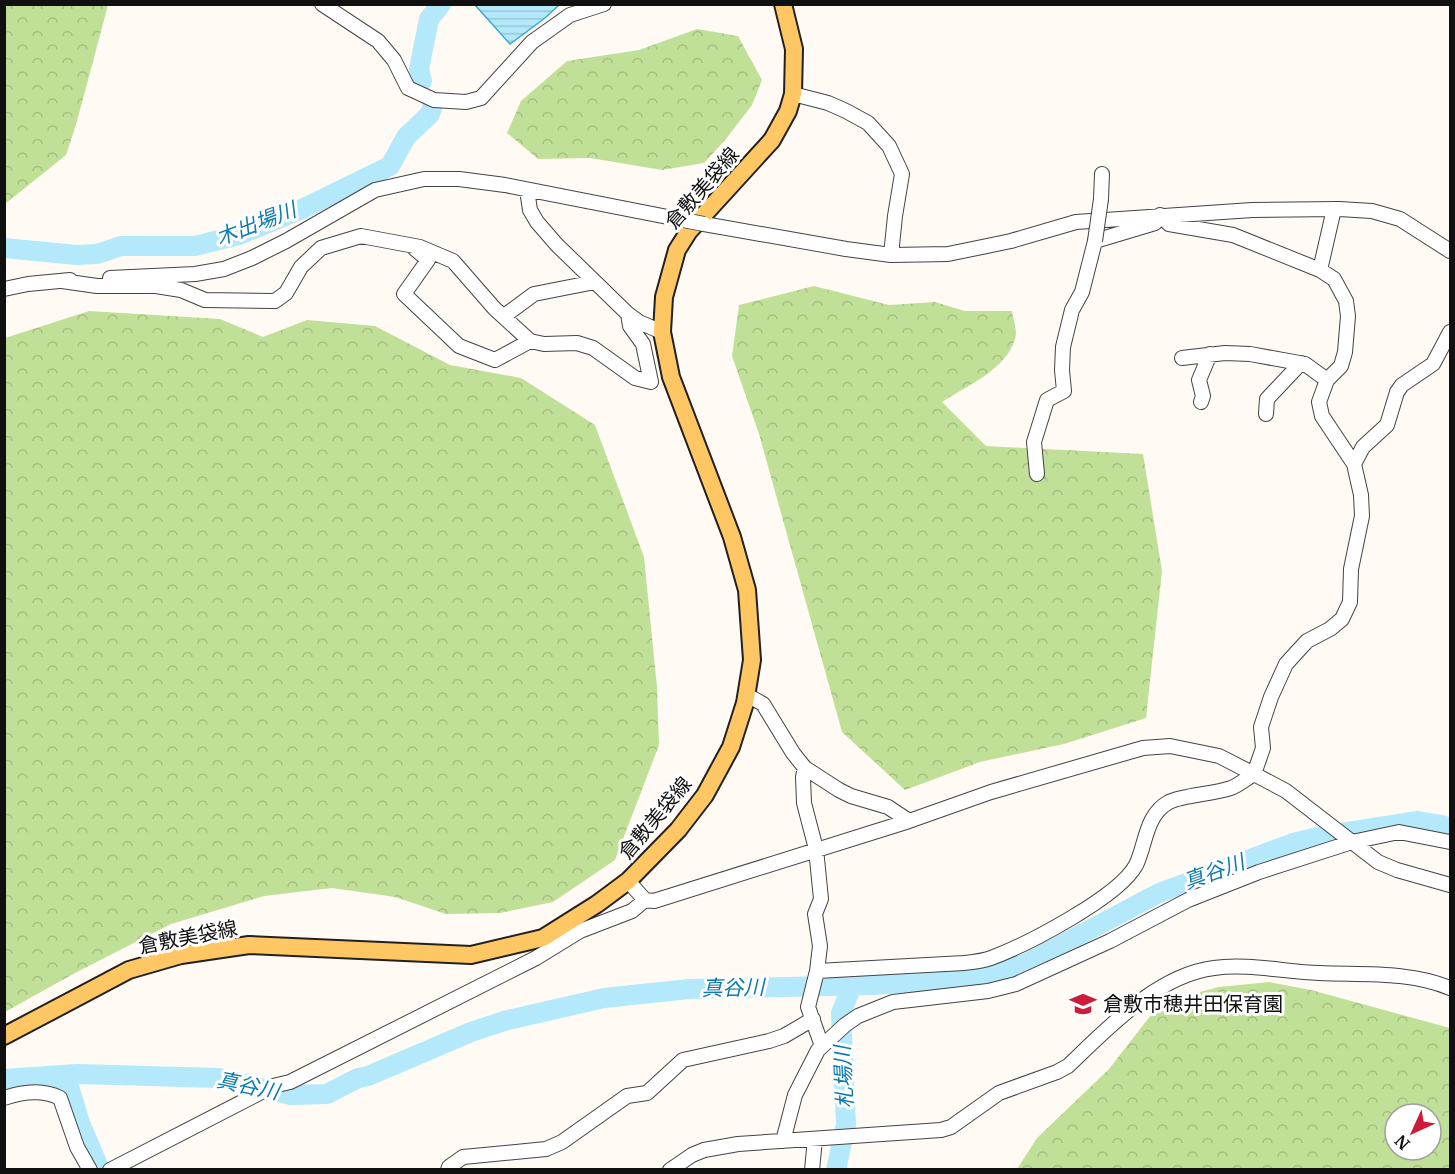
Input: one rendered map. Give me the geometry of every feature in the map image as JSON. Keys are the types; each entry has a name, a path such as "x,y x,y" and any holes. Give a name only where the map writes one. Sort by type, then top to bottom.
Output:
{"main road":[{"name":"倉敷美袋線","path":"4,1036 129,970 181,955 249,945 471,955 543,938 597,904 628,881 678,830 705,795 731,747 747,695 752,660 747,590 732,537 671,377 662,332 664,297 678,250 689,231 772,140 788,111 793,94 794,49 783,4"}],"street":[{"path":"322,4 378,41 394,60 408,87 434,100 466,102 481,98 532,42 570,15 604,4"},
{"path":"793,94 828,103 846,111 868,123 889,146 902,174 891,255"},
{"path":"1037,474 1034,442 1047,400 1064,391 1063,347 1072,310 1082,291 1095,241 1102,174"},
{"path":"4,289 62,281 195,274 224,268 286,242 375,190 424,179 459,179 505,185 704,224 891,255 948,254 1011,241 1076,222 1298,208 1372,211 1400,219 1448,246"},
{"path":"527,190 530,210 537,222 628,314 639,322 662,332"},
{"path":"1320,270 1334,209"},
{"path":"1095,241 1155,223 1160,216"},
{"path":"817,971 964,963 988,959 1048,931 1107,895 1123,883 1136,865 1149,824 1168,802 1232,788 1254,774 1263,748 1261,727 1286,664 1307,641 1330,629 1342,619 1350,602 1351,569 1362,516 1361,495 1354,464 1322,416 1318,402 1328,380 1341,366 1345,352 1348,316 1346,301 1334,279 1320,270 1233,235 1169,224 1160,216"},
{"path":"62,281 97,286 156,286 181,290 205,300 275,301 286,294 302,267 321,248 361,236 420,247 453,261 494,309 530,341 544,344 577,343 593,348 635,378 651,382 643,344 630,326 628,314"},
{"path":"411,246 428,260 404,294 459,346 495,360 530,341"},
{"path":"504,316 534,294 595,282"},
{"path":"1354,464 1363,447 1387,425 1397,392 1402,385 1433,364 1450,332"},
{"path":"1182,358 1225,353 1250,354 1301,363 1328,380"},
{"path":"1202,402 1203,396 1199,380 1210,354"},
{"path":"1266,414 1267,399 1301,363"},
{"path":"747,695 763,704 793,753 805,768 839,790 888,807 909,821"},
{"path":"628,881 645,900 654,901 909,821 990,792 1143,748 1170,746 1219,756 1286,791 1378,861 1397,870 1450,885"},
{"path":"805,768 804,803 816,849 821,899 815,914 819,946 817,971 808,1007 822,1046"},
{"path":"783,1141 795,1095 818,1050 858,1016 893,1002 988,991 1016,984 1110,941 1188,900 1349,839 1399,832 1450,842"},
{"path":"110,1170 273,1086 290,1082 536,958 580,931 632,912 645,900"},
{"path":"670,1170 704,1150 738,1144 932,1131 951,1127 999,1093 1068,1066 1128,1010 1159,989 1195,972 1215,967 1377,974 1420,979 1450,988"},
{"path":"448,1170 463,1157 546,1149 562,1143 627,1096 647,1093 683,1060 769,1041 784,1036 813,1019"},
{"path":"4,1098 20,1093 51,1093 60,1098 77,1147 90,1170"},
{"path":"812,1170 814,1139"}],"green space":[{"path":"5,4 108,5 66,155 5,204"},
{"path":"697,29 738,36 762,80 752,105 704,163 662,170 590,158 538,159 507,133 521,101 567,61 639,50"},
{"path":"814,286 889,305 935,302 965,311 1012,311 1016,336 1003,360 984,376 942,402 986,446 1143,454 1162,571 1146,718 1064,744 980,762 905,790 842,732 759,434 732,356 739,305"},
{"path":"89,311 220,319 263,337 307,320 375,326 450,365 521,378 595,425 644,557 657,687 659,745 615,860 553,902 500,913 446,914 395,897 332,888 264,896 171,924 5,1012 5,338"},
{"path":"1269,982 1311,990 1450,1028 1450,1169 1017,1169 1037,1138 1109,1069 1161,1002 1219,987"}],"water":[{"path":"475,5 559,5 510,44"}],"waterway":[{"name":"木出場川","path":"422,81 419,69 429,19 441,4"},
{"name":"木出場川","path":"4,248 77,255 97,254 121,246 195,246 239,235 302,209 390,166 406,137 430,114 433,105"},
{"name":"真谷川","path":"4,1079 77,1074 219,1078 291,1095 327,1094 358,1078 368,1076 471,1032 504,1021 604,998 689,989 873,985 972,978 1001,972 1027,963 1159,893 1293,843 1322,836 1418,821 1442,825 1450,829"},
{"name":"札場川","path":"836,1170 846,1124 841,1013 852,986"},
{"path":"45,1076 70,1090 80,1123 100,1170"}],"place":[{"name":"倉敷市穂井田保育園","path":"1083,1004"}]}
